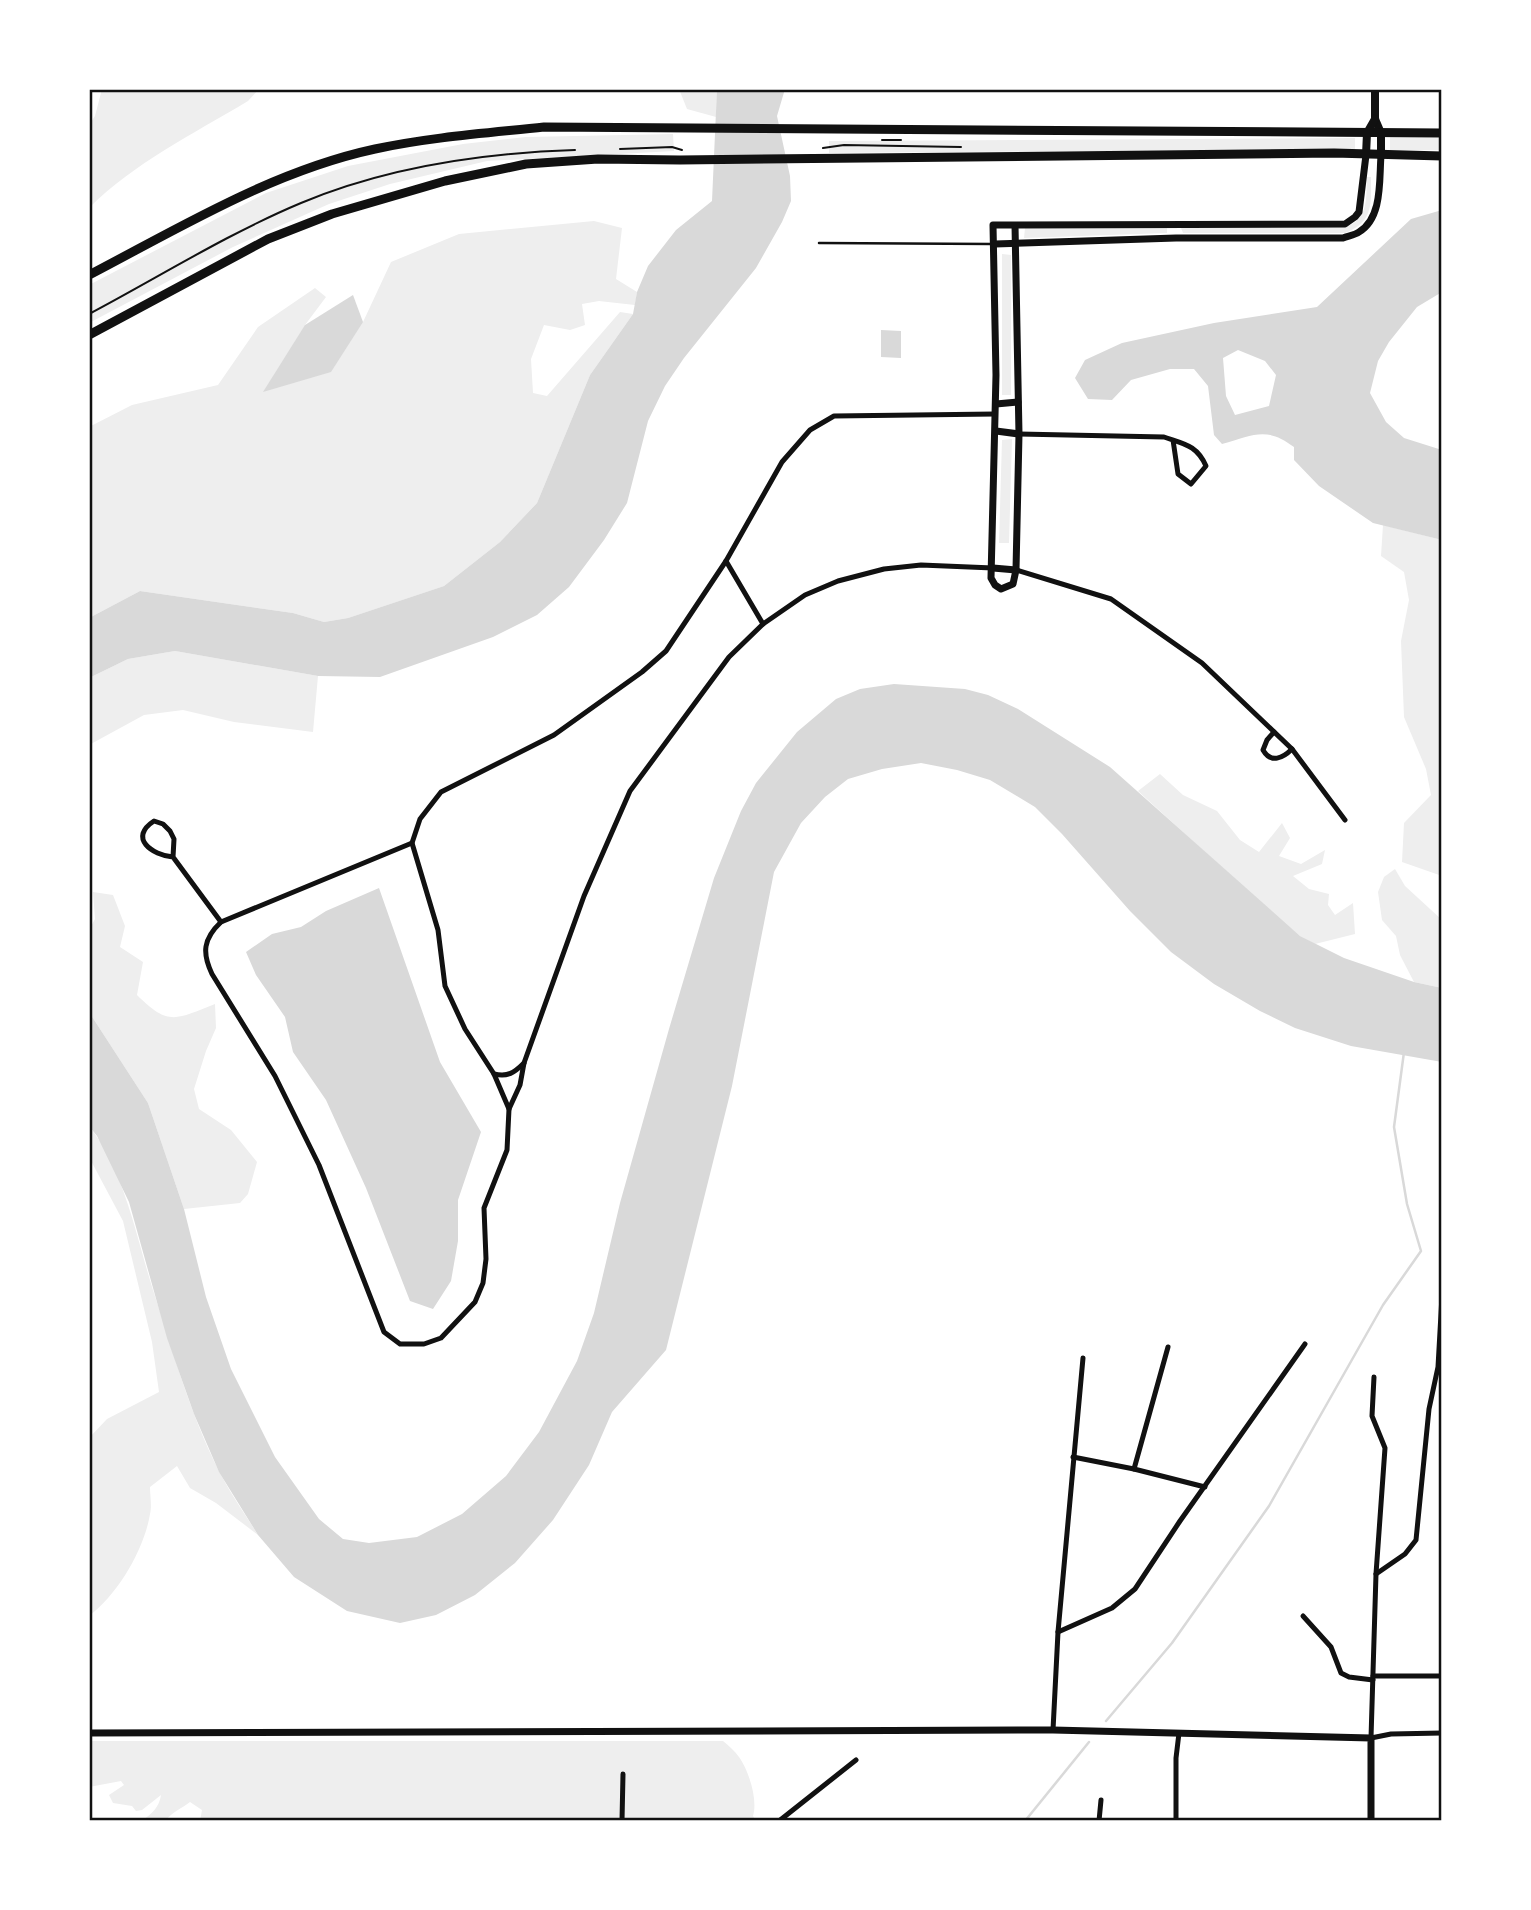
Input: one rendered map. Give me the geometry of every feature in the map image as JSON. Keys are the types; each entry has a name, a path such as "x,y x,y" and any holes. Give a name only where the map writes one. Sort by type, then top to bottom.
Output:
{"main road":[{"path":"1375,89 1375,119 1381,133 1381,156"},
{"path":"1366,155 1367,132 1375,119"},
{"path":"89,275 249,191 374,150 439,138 544,127 1442,133"},
{"path":"89,335 268,239 355,207 445,181 526,164 681,156 1442,156"}],"street":[{"path":"1015,225 1019,434 1016,570 1013,584 1000,589 991,578 996,431 993,226 1015,225 1174,224 1345,224 1359,212 1366,155"},
{"path":"995,244 1176,238 1343,237 1359,232 1372,218 1376,208 1381,156"},
{"path":"1174,224 1176,238"},
{"path":"996,404 1018,402"},
{"path":"509,1109 494,1074 465,1029 445,986 438,930 412,843 420,819 441,792 554,735 666,651 726,561 782,462 810,430 834,416 995,414"},
{"path":"996,431 1173,440 1200,452 1206,466 1191,484 1178,474 1173,440"},
{"path":"726,561 763,624"},
{"path":"412,843 221,922 210,932 204,957 275,1076 319,1165 384,1332 400,1344 424,1344 441,1338 475,1302 483,1283 486,1259 484,1208 507,1150 509,1109 520,1085 524,1063 584,897 630,791 729,657 763,624 805,595 838,581 884,569 921,565 1016,570 1111,599 1202,663 1292,749 1345,820"},
{"path":"1274,732 1267,740 1264,750 1266,755 1273,759 1279,758 1292,749"},
{"path":"173,857 174,839 170,831 163,824 154,821 145,829 145,844 150,851 173,857 221,922"},
{"path":"494,1074 510,1074 524,1063"},
{"path":"1377,1574 1405,1554 1416,1540 1429,1409 1440,1367 1442,1296"},
{"path":"1058,1632 1112,1608 1135,1589 1305,1344"},
{"path":"1134,1469 1168,1347"},
{"path":"1053,1730 1058,1632 1083,1358"},
{"path":"1371,1821 1373,1678 1385,1448 1372,1416 1374,1377"},
{"path":"1073,1457 1205,1487"},
{"path":"1303,1616 1331,1647 1341,1673 1349,1678 1442,1676"},
{"path":"89,1733 1053,1730 1371,1738 1391,1734 1442,1733"},
{"path":"1176,1821 1176,1758 1179,1733"},
{"path":"779,1821 856,1760"},
{"path":"622,1821 623,1774"},
{"path":"1098,1821 1101,1800"}],"lane":[{"path":"819,243 995,244"}],"path":[{"path":"632,149 682,148 681,156"}],"shaded area":[{"path":"102,89 259,89 248,101 185,137 125,177 89,208 89,125 95,116"},
{"path":"679,89 717,89 716,117 687,109"},
{"path":"717,89 785,89 777,116 790,176 791,201 756,268 665,386 648,421 627,503 569,587 537,615 493,637 380,677 318,676 175,651 128,659 89,678 89,618 140,591 293,613 324,622 348,618 444,586 500,542 537,503 590,375 633,314 637,292 648,266 676,230 712,201"},
{"path":"673,134 674,151 487,161 390,184 329,204 233,247 89,323 89,285 266,193 348,166 463,144 526,137"},
{"path":"1390,137 1442,137 1442,150 1390,150"},
{"path":"1355,138 1355,149 829,153 829,141"},
{"path":"1367,177 1371,177 1369,211 1361,223 1345,233 1183,233 1181,228 1345,227 1358,219 1365,207"},
{"path":"1442,210 1442,292 1417,307 1389,342 1378,361 1370,393 1386,422 1404,438 1442,450 1442,540 1373,523 1319,486 1294,460 1294,447 1275,436 1251,435 1222,444 1214,435 1208,386 1194,369 1170,369 1131,380 1112,400 1088,399 1075,378 1085,360 1122,343 1214,323 1317,307 1411,219","holes":["1238,350 1265,361 1276,375 1269,406 1235,415 1226,396 1223,358"]},
{"path":"594,221 622,228 616,279 637,292 635,305 599,301 582,304 585,325 570,330 544,325 531,359 533,393 547,396 620,312 633,314 590,375 537,503 500,542 444,586 348,618 324,622 293,613 140,591 89,618 89,427 132,405 218,385 258,327 315,288 326,297 305,325 363,322 391,262 459,234"},
{"path":"1167,227 1167,233 1024,238 1025,228"},
{"path":"1002,254 1011,255 1011,395 1002,395"},
{"path":"353,295 363,322 331,372 263,392 305,325"},
{"path":"881,330 901,331 901,358 881,357"},
{"path":"1012,439 1009,543 999,543 1002,440"},
{"path":"1383,525 1442,540 1442,876 1402,862 1404,823 1431,795 1426,769 1404,717 1401,641 1409,600 1404,572 1381,556"},
{"path":"175,651 318,676 313,732 234,722 183,710 144,715 89,745 89,678 128,659"},
{"path":"894,684 965,689 988,695 1018,709 1110,767 1300,936 1344,958 1414,982 1442,988 1442,1062 1351,1046 1295,1028 1214,984 1171,952 1035,807 990,780 921,763 882,769 848,779 825,797 801,823 774,872 732,1086 666,1350 612,1412 589,1465 553,1520 515,1563 475,1595 436,1615 400,1623 347,1611 294,1577 258,1535 219,1472 194,1414 167,1338 129,1202 97,1136 89,1126 89,1012 148,1103 184,1209 206,1297 231,1369 275,1457 319,1519 343,1539 369,1543 417,1537 462,1514 506,1476 539,1432 577,1361 594,1313 620,1203 714,878 741,811 756,783 797,732 836,699 860,689"},
{"path":"1160,774 1183,795 1217,811 1240,840 1259,852 1282,823 1290,838 1279,856 1301,864 1325,850 1322,864 1293,876 1309,889 1329,894 1328,905 1335,915 1353,903 1355,934 1315,944 1300,936 1138,791"},
{"path":"1395,869 1405,886 1442,920 1442,988 1414,982 1400,955 1396,936 1382,920 1378,892 1384,877"},
{"path":"379,888 440,1062 481,1132 458,1200 458,1241 451,1281 433,1309 410,1301 366,1188 326,1100 293,1052 285,1017 256,975 246,952 272,934 301,927 326,911"},
{"path":"93,892 113,895 125,926 120,947 143,962 137,995 157,1012 173,1017 215,1004 216,1028 194,1089 199,1109 231,1130 257,1162 248,1194 240,1203 184,1209 148,1103 89,1012 89,930 95,919"},
{"path":"89,1126 112,1163 121,1184 199,1427 223,1479 258,1535 216,1503 190,1488 177,1466 150,1487 150,1514 136,1556 110,1596 89,1616 89,1438 107,1419 159,1392 152,1342 123,1221 89,1157"},
{"path":"89,1741 723,1741 737,1755 746,1770 752,1786 753,1816 756,1821 200,1821 202,1810 190,1802 165,1821 142,1821 157,1807 161,1795 142,1810 136,1811 132,1806 113,1803 109,1795 124,1785 121,1781 89,1787"}],"waterway":[{"path":"1106,1721 1172,1643 1269,1506 1383,1305 1421,1251 1407,1204 1394,1127 1404,1052"},
{"path":"1025,1821 1089,1742"}]}
